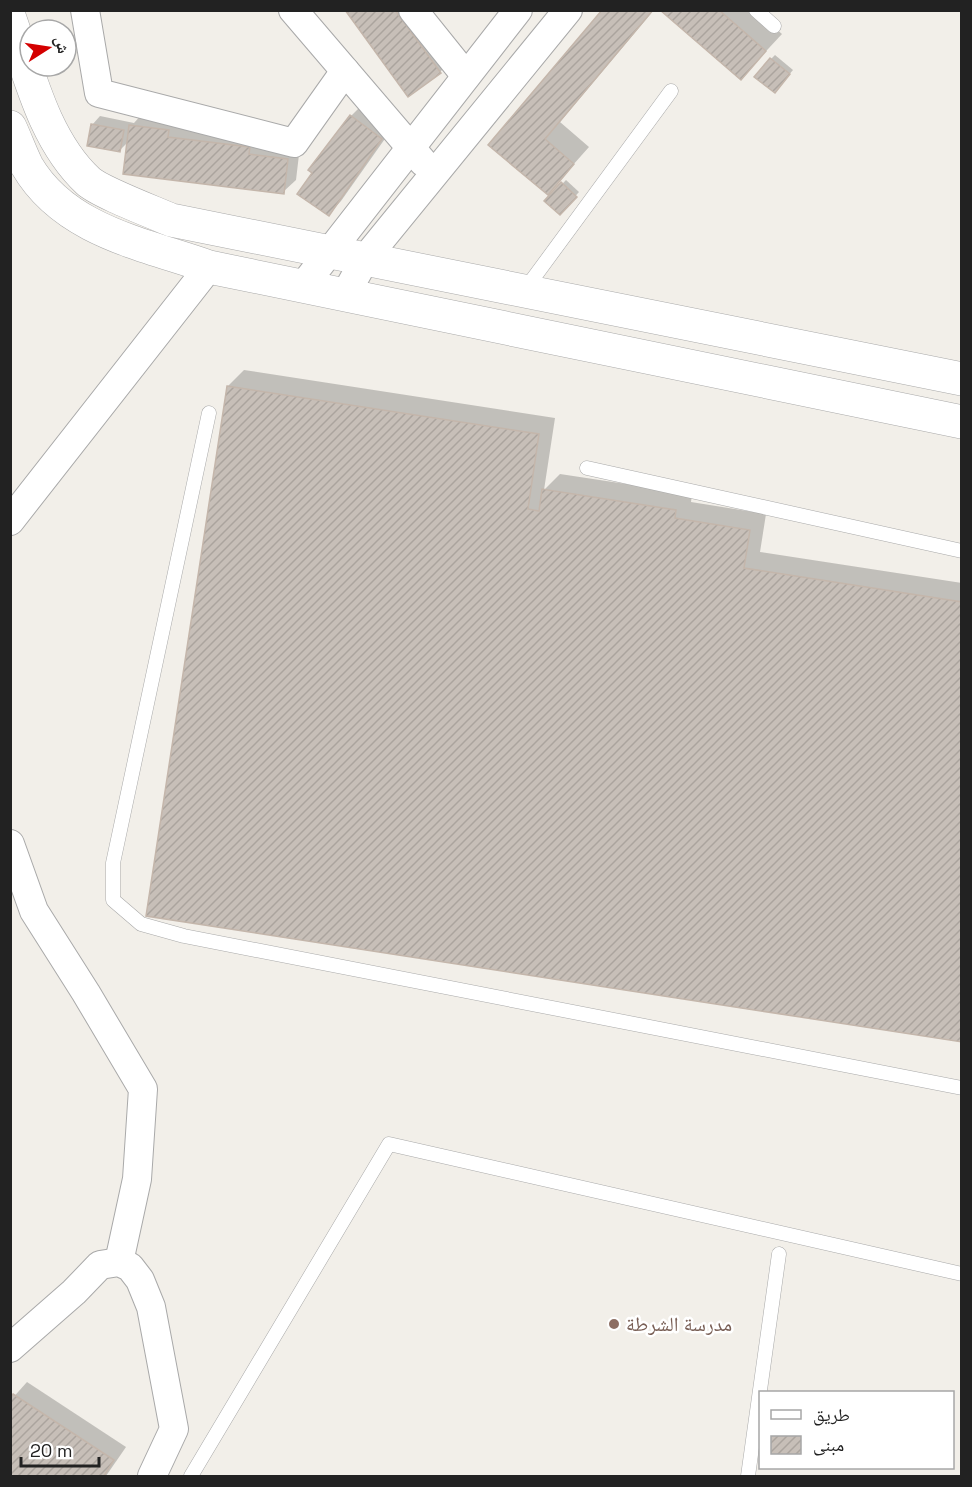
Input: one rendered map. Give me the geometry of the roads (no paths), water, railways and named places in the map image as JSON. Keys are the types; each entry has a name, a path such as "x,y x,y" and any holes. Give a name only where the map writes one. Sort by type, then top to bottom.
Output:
{"street":[{"path":"85,10 99,93 294,143 345,72"},
{"path":"293,10 410,149 435,174"},
{"path":"413,10 466,76"},
{"path":"303,286 518,10"},
{"path":"345,295 365,259 568,10"},
{"path":"10,20 38,99 58,144 89,182 171,220 962,379"},
{"path":"10,127 27,166 45,190 71,213 117,238 209,267 962,422"},
{"path":"10,521 209,267"},
{"path":"10,844 34,911 143,1089 137,1179 119,1262"},
{"path":"10,1348 74,1292 100,1265 119,1262 130,1267 140,1280 151,1307 174,1429 152,1476"}],"lane":[{"path":"756,10 774,26"},
{"path":"524,291 671,91"},
{"path":"209,413 113,863 114,900 141,924 184,936 962,1088"},
{"path":"587,468 962,551"},
{"path":"191,1476 389,1144 962,1274"},
{"path":"760,1391 779,1254"},
{"path":"748,1476 759,1397"}],"place":[{"name":"مدرسة الشرطة","path":"614,1324"}]}
